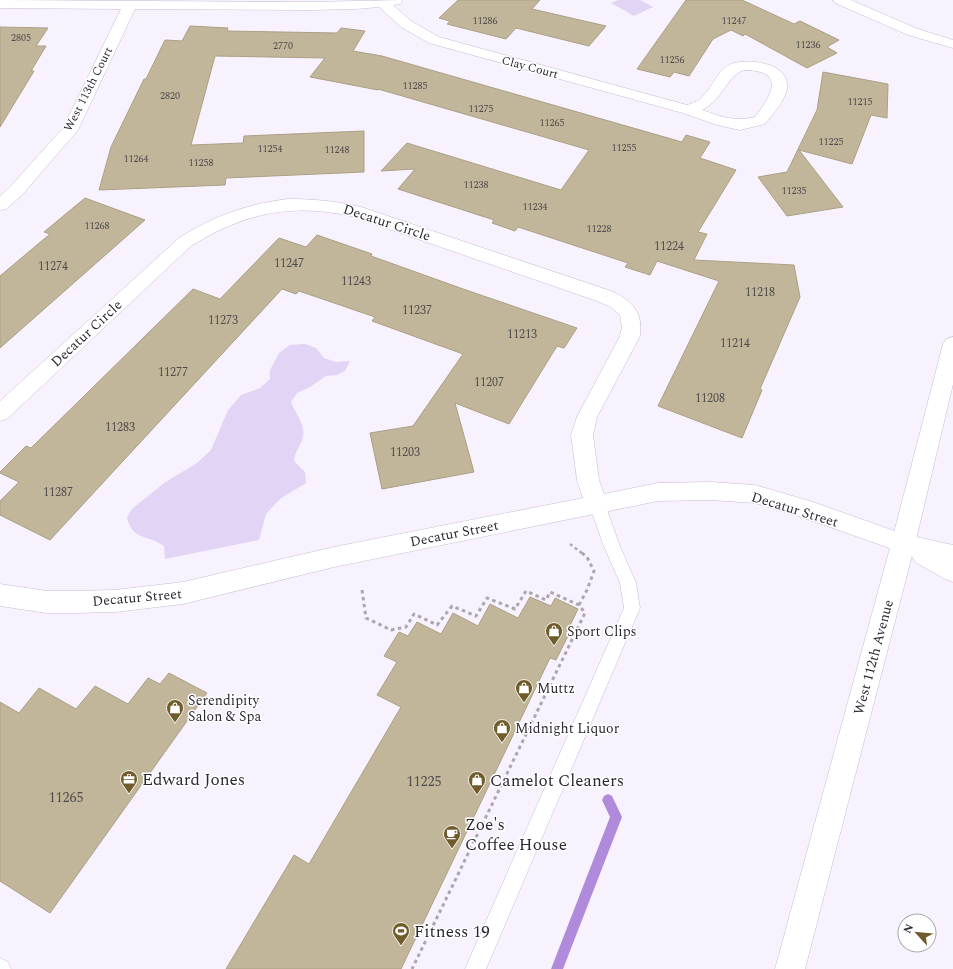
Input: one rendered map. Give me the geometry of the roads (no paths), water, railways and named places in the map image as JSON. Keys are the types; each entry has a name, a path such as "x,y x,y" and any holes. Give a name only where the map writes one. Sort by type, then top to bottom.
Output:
{"street":[{"path":"0,4 131,3 310,6 356,5 399,0"},
{"path":"840,0 913,32 953,44"},
{"name":"West 113th Court","path":"0,205 16,191 70,130 131,3"},
{"name":"Clay Court","path":"382,3 412,29 434,40 688,110 722,122 740,125 760,121 779,90 780,81 776,74 760,67 739,66 731,70 726,75 709,99 688,110"},
{"name":"Decatur Circle","path":"0,413 185,242 197,233 227,218 273,205 313,203 336,206 363,213 604,296 625,307 632,325 630,336 587,417 582,435 588,480 597,504"},
{"name":"West 112th Avenue","path":"790,969 953,344"},
{"name":"Decatur Street","path":"0,595 47,602 74,602 115,600 183,593 334,557 658,492 710,491 755,494 812,511 902,544"},
{"path":"902,544 953,555"},
{"path":"902,544 953,572"}],"lane":[{"path":"475,969 632,608 628,583 611,544 597,504"}],"waterway":[{"path":"557,969 616,817 608,800"}],"place":[{"name":"Sport Clips","path":"554,646"},
{"name":"Muttz","path":"524,703"},
{"name":"Serendipity Salon & Spa","path":"175,723"},
{"name":"Midnight Liquor","path":"502,743"},
{"name":"Edward Jones","path":"129,794"},
{"name":"Camelot Cleaners","path":"477,795"},
{"name":"Zoe's Coffee House","path":"452,849"},
{"name":"Fitness 19","path":"401,946"}]}
